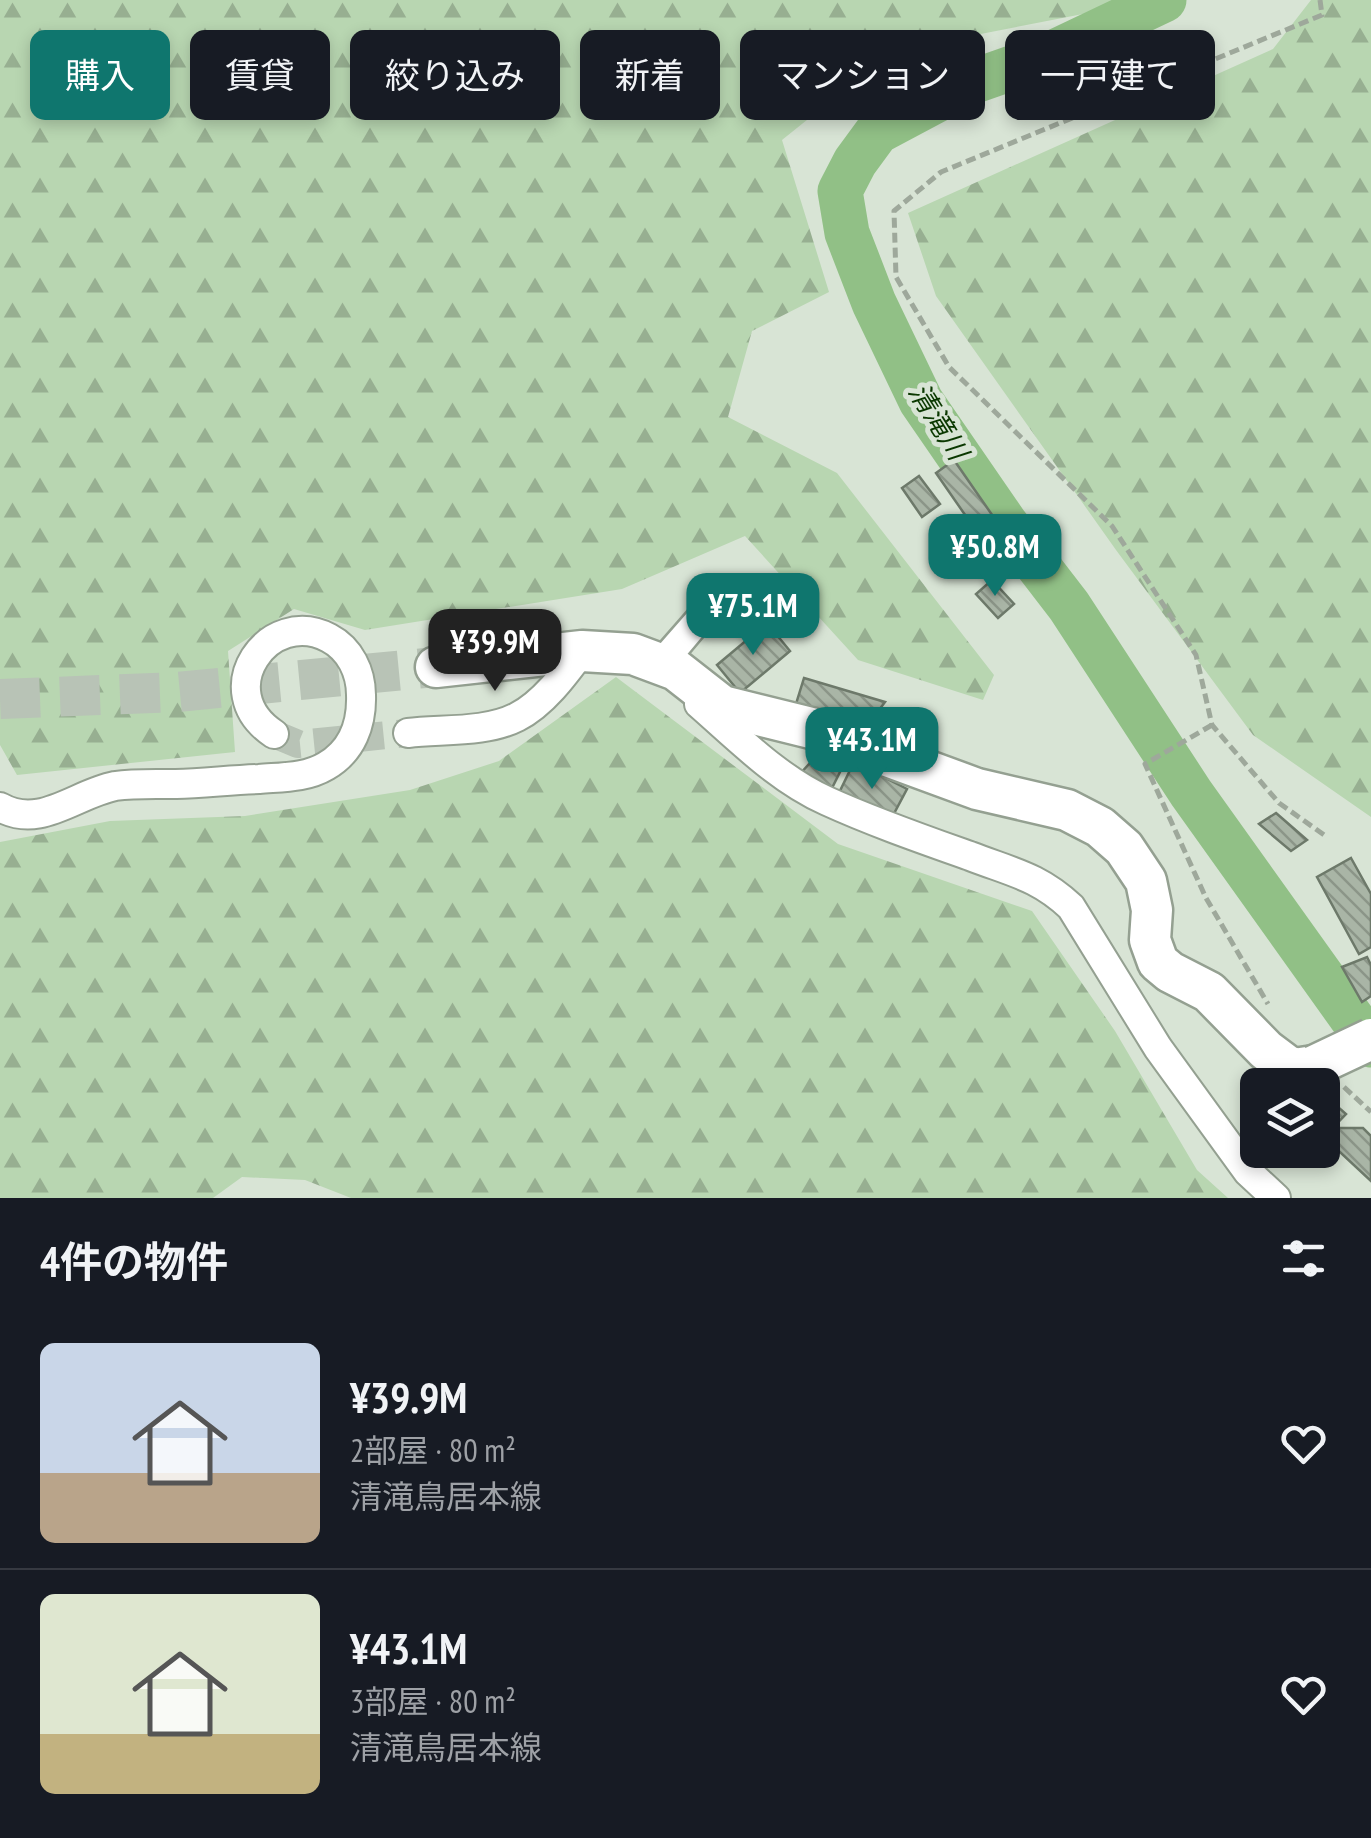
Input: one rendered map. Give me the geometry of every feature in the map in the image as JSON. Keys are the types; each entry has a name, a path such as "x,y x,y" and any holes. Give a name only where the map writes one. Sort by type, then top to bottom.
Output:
{"main road":[{"path":"436,667 615,650 667,665 722,706 810,728 977,790 1067,810 1100,827 1124,848 1146,881 1152,910 1150,940 1158,962 1210,992 1266,1050 1294,1070 1314,1066 1371,1039"}],"street":[{"path":"0,807 38,816 114,786 298,776 328,766 350,745 360,716 361,696 352,660 330,638 307,630 282,636 262,648 248,669 248,704 254,717 274,734"},
{"path":"408,732 492,725 515,718 564,675 582,651"},
{"path":"667,665 696,702 746,747 805,790 1027,875 1061,898 1158,1048 1231,1150 1276,1198"}],"lane":[{"path":"724,591 722,602 667,665 713,594 724,591"}],"path":[{"path":"1320,0 1322,15 940,172 894,212 896,277 950,366 1112,526 1196,656 1212,725 1279,803 1327,838"},
{"path":"1212,725 1145,764 1206,898 1273,1013"}],"green space":[{"path":"0,0 1155,0 985,33 985,30 740,30 740,120 807,120 782,140 829,292 752,331 728,417 837,473 994,675 983,700 858,660 745,536 622,589 365,630 294,609 228,651 235,752 17,775 0,745"},
{"path":"1311,0 1371,0 1371,817 1253,735 936,296 908,213 1115,120 1215,120 1215,75 1273,49"},
{"path":"616,677 838,844 1032,911 1115,1031 1197,1170 1228,1198 351,1198 305,1180 242,1177 213,1198 0,1198 0,842 110,821 245,816 410,790 499,761"}],"building":[{"path":"954,460 997,522 979,535 936,473"},
{"path":"919,476 940,504 922,517 902,488"},
{"path":"992,580 1014,604 998,618 976,594"},
{"path":"767,623 790,651 740,693 717,665"},
{"path":"804,678 885,702 867,726 796,704"},
{"path":"821,751 845,762 830,792 798,776"},
{"path":"854,762 907,789 890,821 838,795"},
{"path":"1276,813 1307,840 1291,851 1259,824"},
{"path":"1351,858 1371,894 1371,947 1359,954 1317,877"},
{"path":"1367,957 1371,965 1371,996 1362,1002 1342,967"},
{"path":"1340,1128 1363,1128 1371,1136 1371,1181 1340,1152"}],"waterway":[{"name":"清滝川","path":"1164,0 1046,56 969,83 877,132 840,191 847,233 874,303 921,401 1005,523 1069,606 1191,793 1371,1045"}],"tunnel":[{"path":"0,699 177,692 436,667"},
{"path":"274,734 298,744 408,733"}]}
